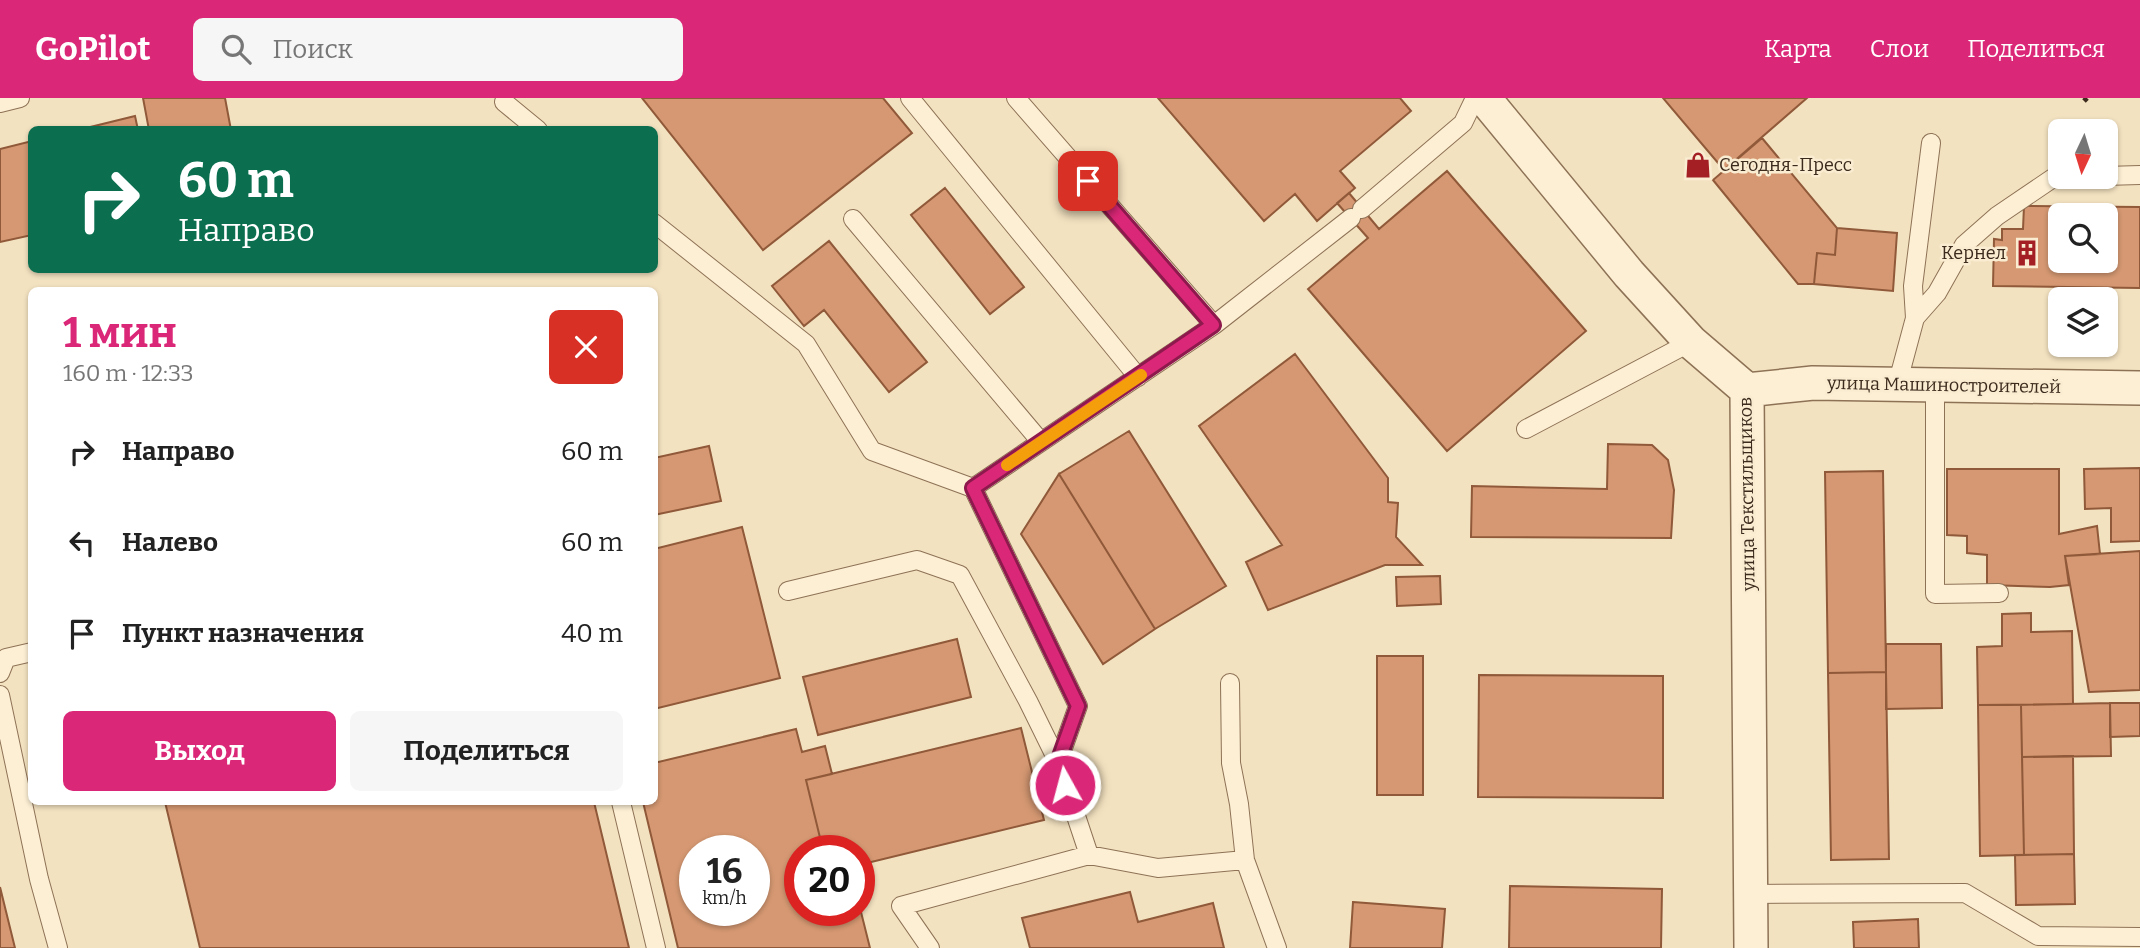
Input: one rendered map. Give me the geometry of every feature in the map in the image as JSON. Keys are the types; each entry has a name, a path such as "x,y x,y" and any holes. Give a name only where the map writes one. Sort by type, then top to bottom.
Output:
{"street":[{"name":"улица Текстильщиков","path":"1484,98 1629,274 1691,342 1747,390 1751,948"},
{"name":"улица Машиностроителей","path":"1747,390 1813,383 2140,388"}],"lane":[{"path":"0,103 20,98"},
{"path":"910,98 1138,377"},
{"path":"1016,98 1213,325"},
{"path":"973,488 1213,325 1357,214 1463,123 1475,98"},
{"path":"504,102 533,126"},
{"path":"1897,385 1915,318 1913,286 1931,143"},
{"path":"2118,176 2140,175"},
{"path":"1915,318 1937,293 1964,245 1997,216 2048,181"},
{"path":"853,219 1041,442"},
{"path":"658,226 806,344 872,451 973,488 1078,706 1058,762"},
{"path":"1526,429 1691,342"},
{"path":"1935,386 1935,594 1999,593"},
{"path":"788,591 917,560 960,575 1058,762 1088,855"},
{"path":"0,673 6,658 28,653"},
{"path":"1230,683 1231,762 1240,804 1245,860 1277,948"},
{"path":"0,695 39,879 58,948"},
{"path":"622,805 656,948"},
{"path":"930,948 901,906 1088,855 1158,867 1245,860"},
{"path":"1751,894 1965,893 2038,936 2140,937"}],"building":[{"path":"143,98 225,98 230,126 148,126"},
{"path":"642,98 883,98 912,133 763,250"},
{"path":"1158,98 1400,98 1411,111 1340,171 1355,188 1317,221 1295,194 1264,221"},
{"path":"1663,98 1807,98 1724,170"},
{"path":"135,116 137,126 94,126"},
{"path":"1762,138 1837,228 1835,255 1817,253 1814,284 1798,284 1713,180"},
{"path":"28,142 28,236 0,242 0,149"},
{"path":"1447,171 1586,331 1447,451 1308,289 1368,238 1337,203 1349,193 1379,229"},
{"path":"945,188 1024,287 990,314 911,215"},
{"name":"Кернел","path":"2024,206 2048,206 2048,273 2118,273 2118,207 2140,207 2140,288 1993,286 1994,239 2002,240 2002,229 2023,229"},
{"path":"1837,228 1897,233 1893,291 1814,284 1817,253 1835,255"},
{"path":"829,241 927,362 889,392 824,310 804,326 772,286"},
{"path":"1295,354 1388,478 1388,502 1398,503 1396,537 1422,565 1385,565 1268,610 1246,562 1282,545 1199,426"},
{"path":"1129,431 1226,586 1155,629 1059,474"},
{"path":"1608,444 1652,445 1668,460 1674,490 1671,538 1471,537 1472,486 1607,489"},
{"path":"709,446 721,501 658,514 658,457"},
{"path":"2140,468 2140,541 2111,542 2111,508 2085,509 2084,469"},
{"path":"1947,469 2059,469 2059,534 2097,526 2100,554 2065,556 2069,585 1987,585 1987,555 1967,553 1967,536 1947,535"},
{"path":"1883,471 1886,672 1828,673 1825,472"},
{"path":"1059,474 1155,629 1103,664 1021,534"},
{"path":"742,527 780,678 658,708 658,548"},
{"path":"2140,551 2140,690 2089,692 2065,556"},
{"path":"1440,576 1441,604 1397,606 1396,577"},
{"path":"2031,613 2031,632 2072,631 2073,704 1978,705 1977,647 2002,646 2002,614"},
{"path":"957,639 971,697 818,735 803,677"},
{"path":"1886,644 1941,644 1942,708 1886,709"},
{"path":"1377,656 1423,656 1423,795 1377,795"},
{"path":"1886,672 1889,859 1831,860 1828,673"},
{"path":"1479,675 1663,676 1663,798 1478,797"},
{"path":"2110,703 2111,756 2022,757 2021,705"},
{"path":"2110,703 2140,703 2140,736 2110,737"},
{"path":"1978,705 2021,705 2024,855 1980,856"},
{"path":"1021,728 1044,820 875,861 875,835 819,835 806,780"},
{"path":"796,729 802,752 825,746 832,774 806,780 819,835 784,835 784,926 864,926 870,948 678,948 644,805 658,805 658,762"},
{"path":"2073,756 2074,854 2024,855 2022,757"},
{"path":"166,805 595,805 629,948 200,948"},
{"path":"2074,854 2075,904 2016,905 2015,855"},
{"path":"1510,886 1662,889 1661,948 1509,948"},
{"path":"0,887 15,948 0,948"},
{"path":"1130,892 1138,922 1213,903 1224,948 1030,948 1022,918"},
{"path":"1353,902 1445,909 1442,948 1350,948"},
{"path":"1918,919 1919,948 1854,948 1853,922"}],"railway":[{"path":"2084,101 2087,98"}],"slow traffic":[{"path":"1007,465 1141,375"}],"place":[{"name":"Сегодня-Пресс","path":"1698,165"},
{"name":"Кернел","path":"2027,253"}],"route":[{"path":"1065,785 1058,762 1078,706 973,488 1213,325 1088,181"}]}
